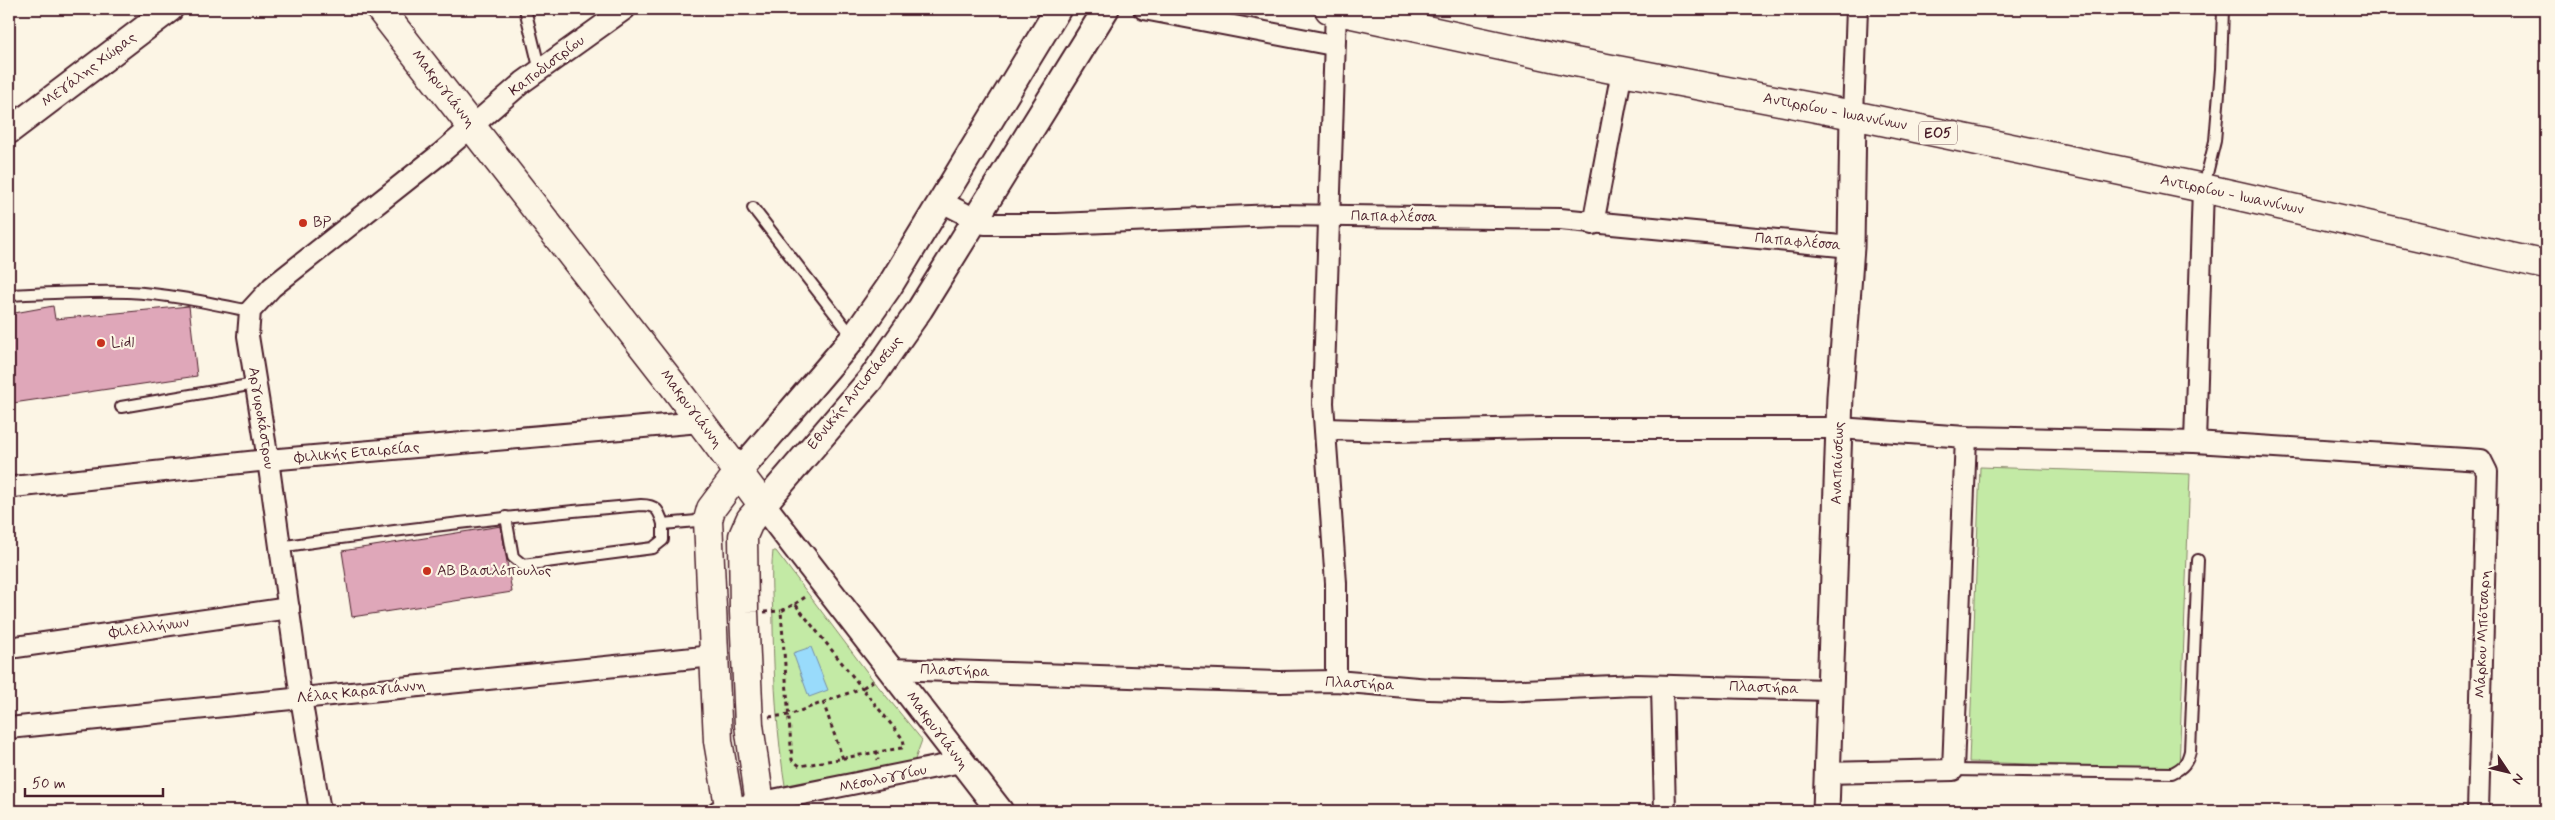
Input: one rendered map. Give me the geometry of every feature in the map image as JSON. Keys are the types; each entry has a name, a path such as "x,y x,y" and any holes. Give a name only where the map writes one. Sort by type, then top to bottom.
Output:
{"main road":[{"name":"Μακρυγιάννη","path":"380,9 763,505"},
{"name":"Αντιρρίου - Ιωαννίνων","path":"1332,10 1622,71 1854,115 2204,188 2546,265"},
{"path":"725,811 718,741 713,656 708,520 711,509 738,473"},
{"name":"Εθνικής Αντιστάσεως","path":"761,808 749,725 743,536 750,520 763,505"}],"street":[{"name":"Μεγάλης Χώρας","path":"9,131 170,9"},
{"name":"Καποδιστρίου","path":"471,126 540,71 625,9"},
{"path":"738,473 854,337 889,287 1058,9"},
{"name":"Εθνικής Αντιστάσεως","path":"763,505 870,379 920,309 1106,9"},
{"path":"1144,9 1333,45"},
{"path":"1854,115 1857,9"},
{"path":"1332,10 1333,45 1323,403 1336,583 1336,681"},
{"path":"1593,224 1622,71"},
{"name":"Αναπαύσεως","path":"1826,811 1839,428 1851,247 1854,115"},
{"path":"250,311 272,287 440,154 471,126"},
{"path":"1325,429 1392,431 1543,428 1839,428 1966,437 2195,442 2204,188"},
{"name":"Παπαφλέσσα","path":"942,202 985,224 1057,224 1275,215 1560,219 1593,224 1851,247"},
{"name":"Αργυροκάστρου","path":"250,311 248,336 268,460 301,698 320,811"},
{"name":"Φιλικής Εταιρείας","path":"13,487 268,460 700,422"},
{"path":"1826,773 1953,770 1966,437"},
{"name":"Μάρκου Μπότσαρη","path":"2195,442 2481,460 2486,465 2478,811"},
{"name":"Μακρυγιάννη","path":"763,505 1000,811"},
{"name":"Φιλελλήνων","path":"9,648 289,608"},
{"name":"Λέλας Καραγιάννη","path":"9,728 713,656"},
{"name":"Πλαστήρα","path":"890,669 1280,682 1336,681 1429,689 1501,691 1662,686 1829,690"},
{"path":"1662,686 1665,811"},
{"name":"Μεσολογγίου","path":"725,811 761,808 961,762"}],"lane":[{"path":"525,9 540,71"},
{"path":"2204,188 2215,141 2221,69 2223,9"},
{"path":"752,208 854,337"},
{"path":"9,295 130,292 196,300 250,311"},
{"path":"121,406 255,384"},
{"path":"279,547 506,517 649,505 660,511 663,524 663,540 654,548 523,565 513,557 506,517"},
{"path":"663,524 708,520"},
{"path":"1953,770 2172,773 2181,768 2187,762 2190,751 2198,560"}],"path":[{"path":"795,604 862,688 903,739 904,744 902,748 800,766 794,764 788,715 781,611 795,604"},
{"path":"788,715 862,688 890,669"},
{"path":"823,702 843,758"},
{"path":"878,752 881,779"}],"green space":[{"path":"1980,467 2190,474 2179,769 1969,762"},
{"path":"773,551 776,551 873,680 922,740 913,765 786,792 780,751 775,690"}],"water":[{"path":"811,647 828,690 809,697 793,653"}],"building":[{"name":"Lidl","path":"53,306 55,319 189,306 197,376 13,403 9,366 9,314"},
{"name":"ΑΒ Βασιλόπουλος","path":"501,526 512,592 352,617 342,551"}],"place":[{"name":"BP","path":"303,223"},
{"name":"Lidl","path":"101,343"},
{"name":"ΑΒ Βασιλόπουλος","path":"427,571"}]}
